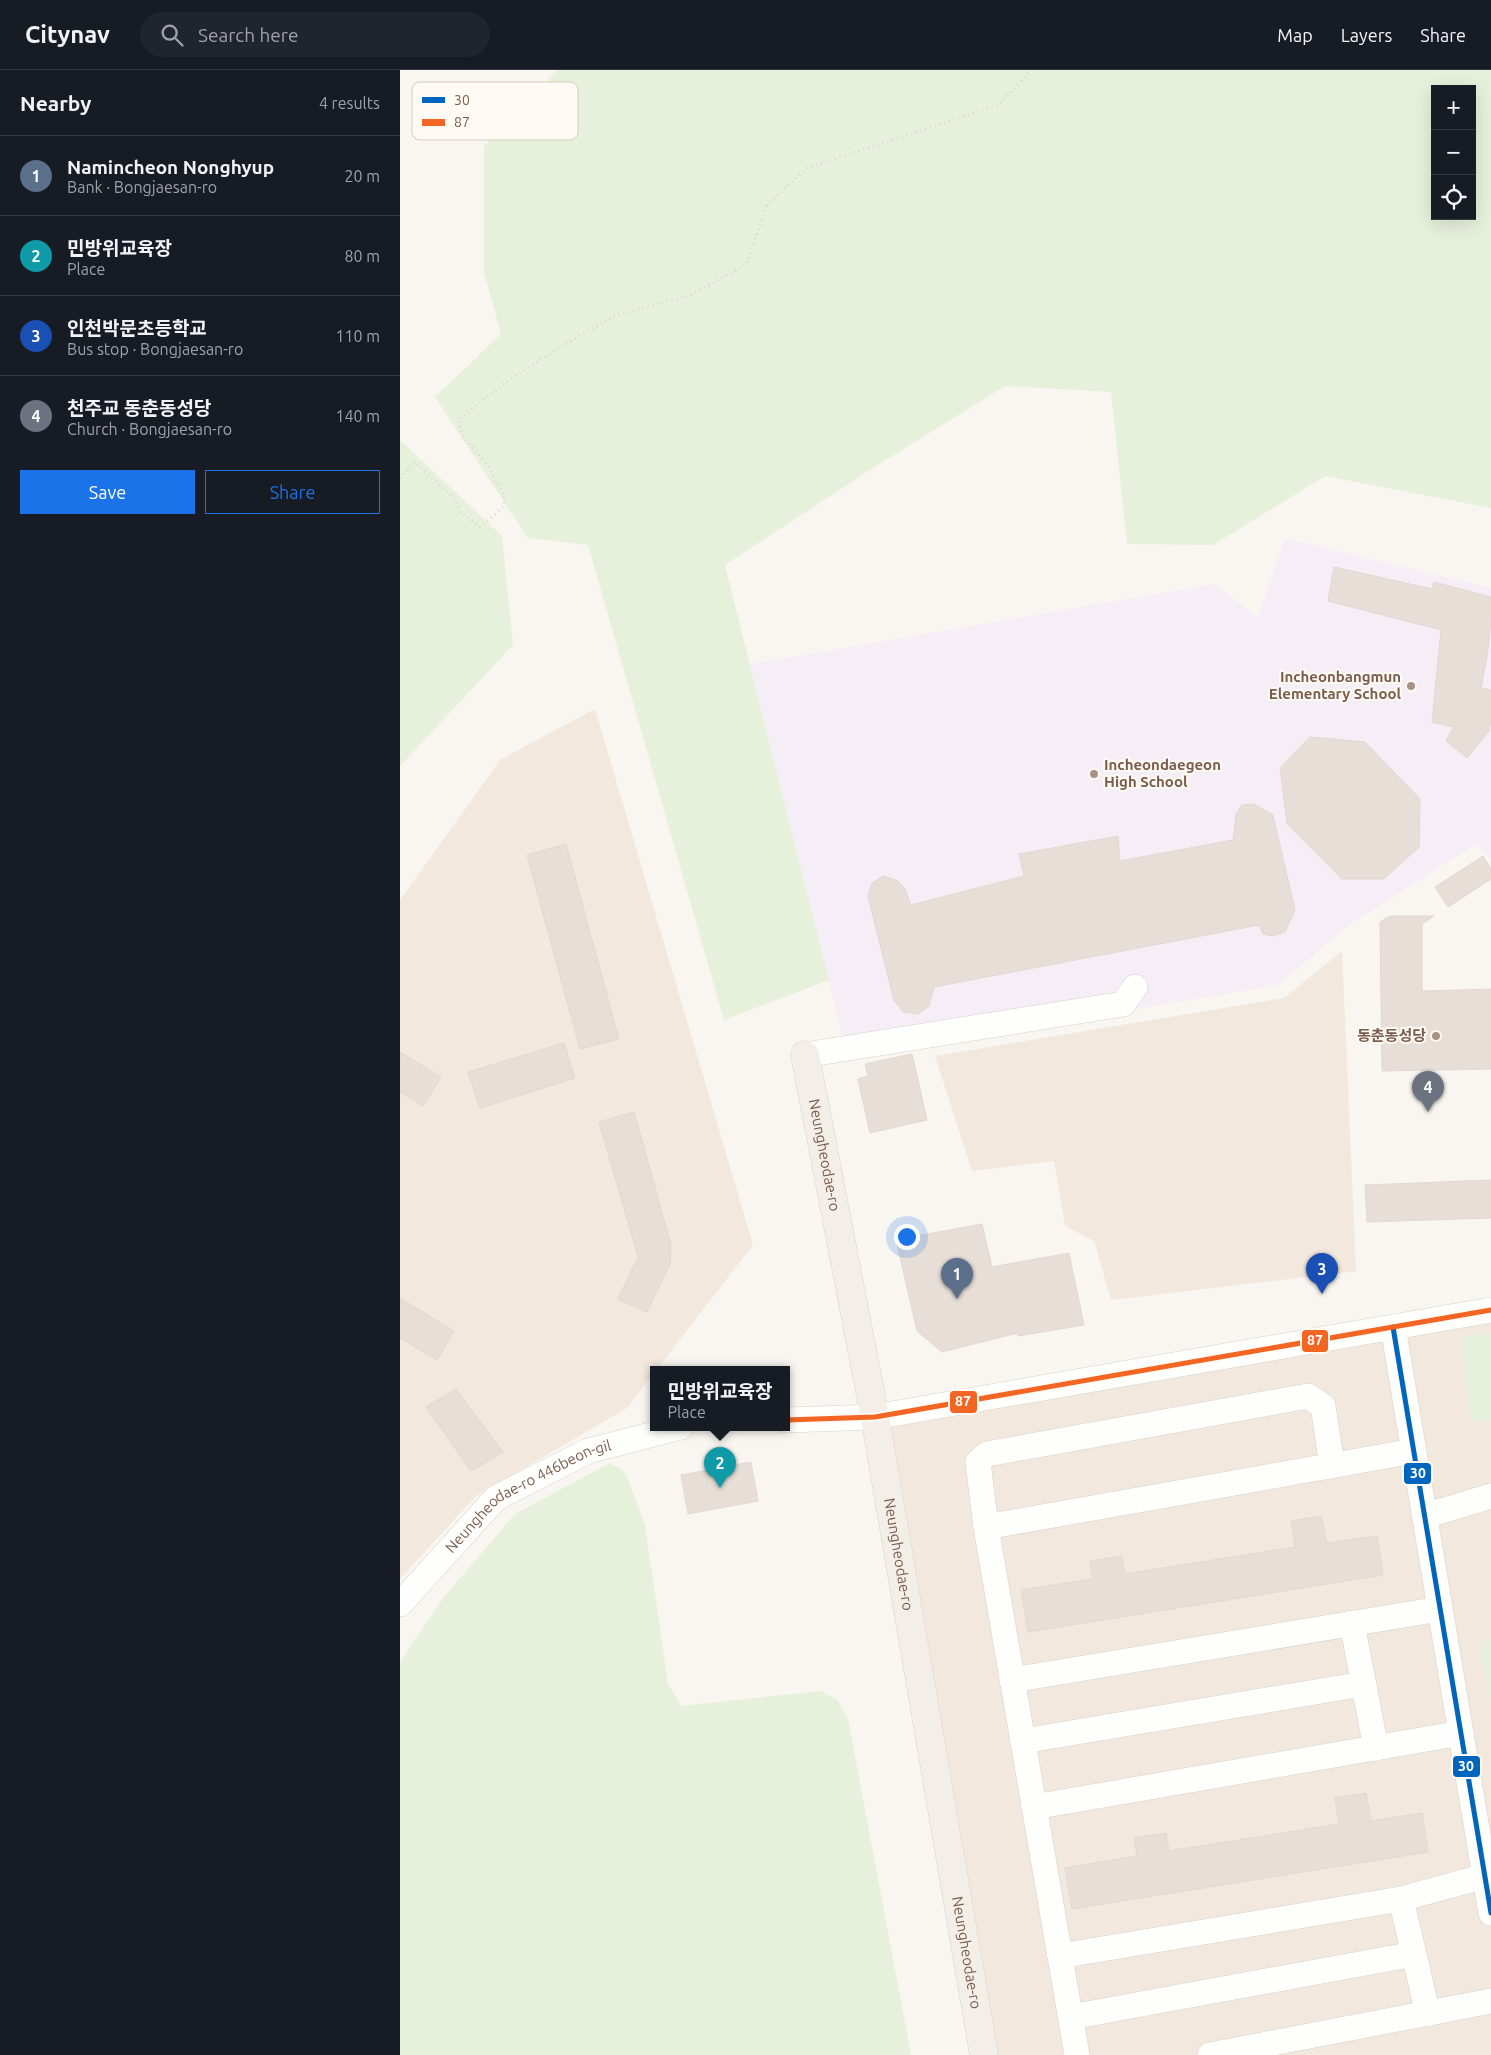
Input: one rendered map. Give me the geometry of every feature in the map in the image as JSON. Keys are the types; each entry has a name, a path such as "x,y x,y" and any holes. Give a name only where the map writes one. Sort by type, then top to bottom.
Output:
{"main road":[{"name":"Neungheodae-ro","path":"805,1055 875,1417 984,2055"}],"street":[{"path":"805,1055 1123,1004 1135,987"},
{"path":"790,1420 875,1417 1491,1310"},
{"path":"1393,1328 1491,1913"},
{"path":"1077,2055 986,1527 978,1462 987,1454 1308,1396 1323,1406 1332,1466"},
{"name":"Neungheodae-ro 446beon-gil","path":"400,1604 496,1498 588,1451 666,1431"},
{"path":"986,1527 1414,1452"},
{"path":"1424,1516 1491,1496"},
{"path":"1012,1680 1440,1609"},
{"path":"1352,1623 1376,1748"},
{"path":"1023,1741 1363,1684"},
{"path":"1034,1806 1461,1733"},
{"path":"1060,1956 1401,1899 1485,1876"},
{"path":"1401,1899 1428,2014"},
{"path":"1071,2017 1414,1954"},
{"path":"1210,2055 1491,2002"}],"path":[{"path":"400,478 416,462 456,500 459,511 480,527 504,506 504,495 487,464 463,436 458,420 506,382 565,344 615,316 690,295 746,265 767,205 807,168 999,105 1031,70"}],"shaded area":[{"name":"Incheondaegeon High School","path":"1285,538 1491,588 1491,859 1476,844 1349,925 1278,985 848,1058 750,664 1215,584 1258,618"},
{"path":"595,709 753,1245 659,1366 650,1366 650,1378 627,1408 475,1497 400,1579 400,900 501,759"},
{"path":"1342,951 1356,1271 1111,1300 1094,1241 1065,1226 1054,1161 972,1171 935,1056 1284,998"},
{"path":"1491,1310 1491,2055 984,2055 875,1417"}],"green space":[{"path":"557,70 1491,70 1491,508 1325,476 1213,545 1127,544 1111,392 1005,386 865,473 725,565 829,980 724,1020 588,545 528,538 435,397 501,334 484,272 484,146 490,140 578,140 578,82 545,82"},
{"path":"400,440 502,536 513,645 400,766"},
{"path":"1491,1333 1491,1421 1470,1421 1460,1337"},
{"path":"610,1463 625,1472 645,1525 668,1684 681,1706 821,1691 838,1701 848,1719 911,2055 400,2055 400,1662 444,1597 515,1514"},
{"path":"1491,1638 1491,1706 1479,1651"}],"building":[{"path":"1334,567 1432,589 1434,582 1491,597 1491,621 1481,688 1491,690 1491,719 1489,731 1467,758 1446,741 1453,727 1432,722 1441,630 1328,601"},
{"path":"1310,737 1365,742 1420,799 1419,847 1384,879 1342,879 1287,824 1280,768"},
{"path":"1254,804 1273,815 1295,910 1285,932 1273,936 1263,934 1259,925 934,987 929,1006 918,1014 903,1012 894,1000 868,896 872,883 883,876 898,881 905,889 911,905 1024,876 1019,854 1118,836 1120,861 1233,840 1236,814 1242,805"},
{"path":"566,844 619,1039 580,1049 527,855"},
{"path":"1483,856 1491,869 1491,879 1448,907 1435,887"},
{"name":"동춘동성당","path":"1390,916 1434,916 1422,924 1422,991 1491,989 1491,1069 1382,1071 1380,922"},
{"path":"564,1043 575,1078 480,1108 468,1072"},
{"path":"400,1052 441,1077 423,1106 400,1092"},
{"path":"912,1054 927,1120 870,1133 858,1079 868,1076 865,1064"},
{"path":"634,1112 671,1245 670,1264 647,1312 618,1299 638,1257 599,1122"},
{"path":"1491,1180 1491,1218 1367,1222 1365,1185"},
{"path":"982,1224 992,1267 1069,1253 1084,1325 1018,1336 1018,1333 942,1352 917,1331 896,1240"},
{"path":"400,1298 454,1331 437,1360 400,1338"},
{"path":"456,1389 503,1452 471,1471 426,1407"},
{"path":"751,1462 758,1501 688,1514 681,1475"},
{"path":"1321,1516 1327,1543 1377,1536 1383,1575 1028,1632 1021,1590 1093,1579 1090,1561 1122,1556 1125,1574 1295,1547 1291,1521"},
{"path":"1366,1793 1371,1821 1422,1813 1428,1852 1072,1909 1065,1868 1137,1856 1134,1838 1166,1833 1169,1851 1339,1824 1335,1798"}],"transit line":[{"name":"87","path":"790,1420 875,1417 1491,1310"},
{"name":"30","path":"1393,1327 1491,1913"}],"place":[{"name":"Incheonbangmun Elementary School","path":"1411,686"},
{"name":"Incheondaegeon High School","path":"1094,774"},
{"name":"동춘동성당","path":"1436,1036"},
{"name":"천주교 동춘동성당","path":"1428,1112"},
{"name":"인천박문초등학교","path":"1322,1294"},
{"name":"Namincheon Nonghyup","path":"957,1299"},
{"name":"민방위교육장","path":"720,1488"}]}
